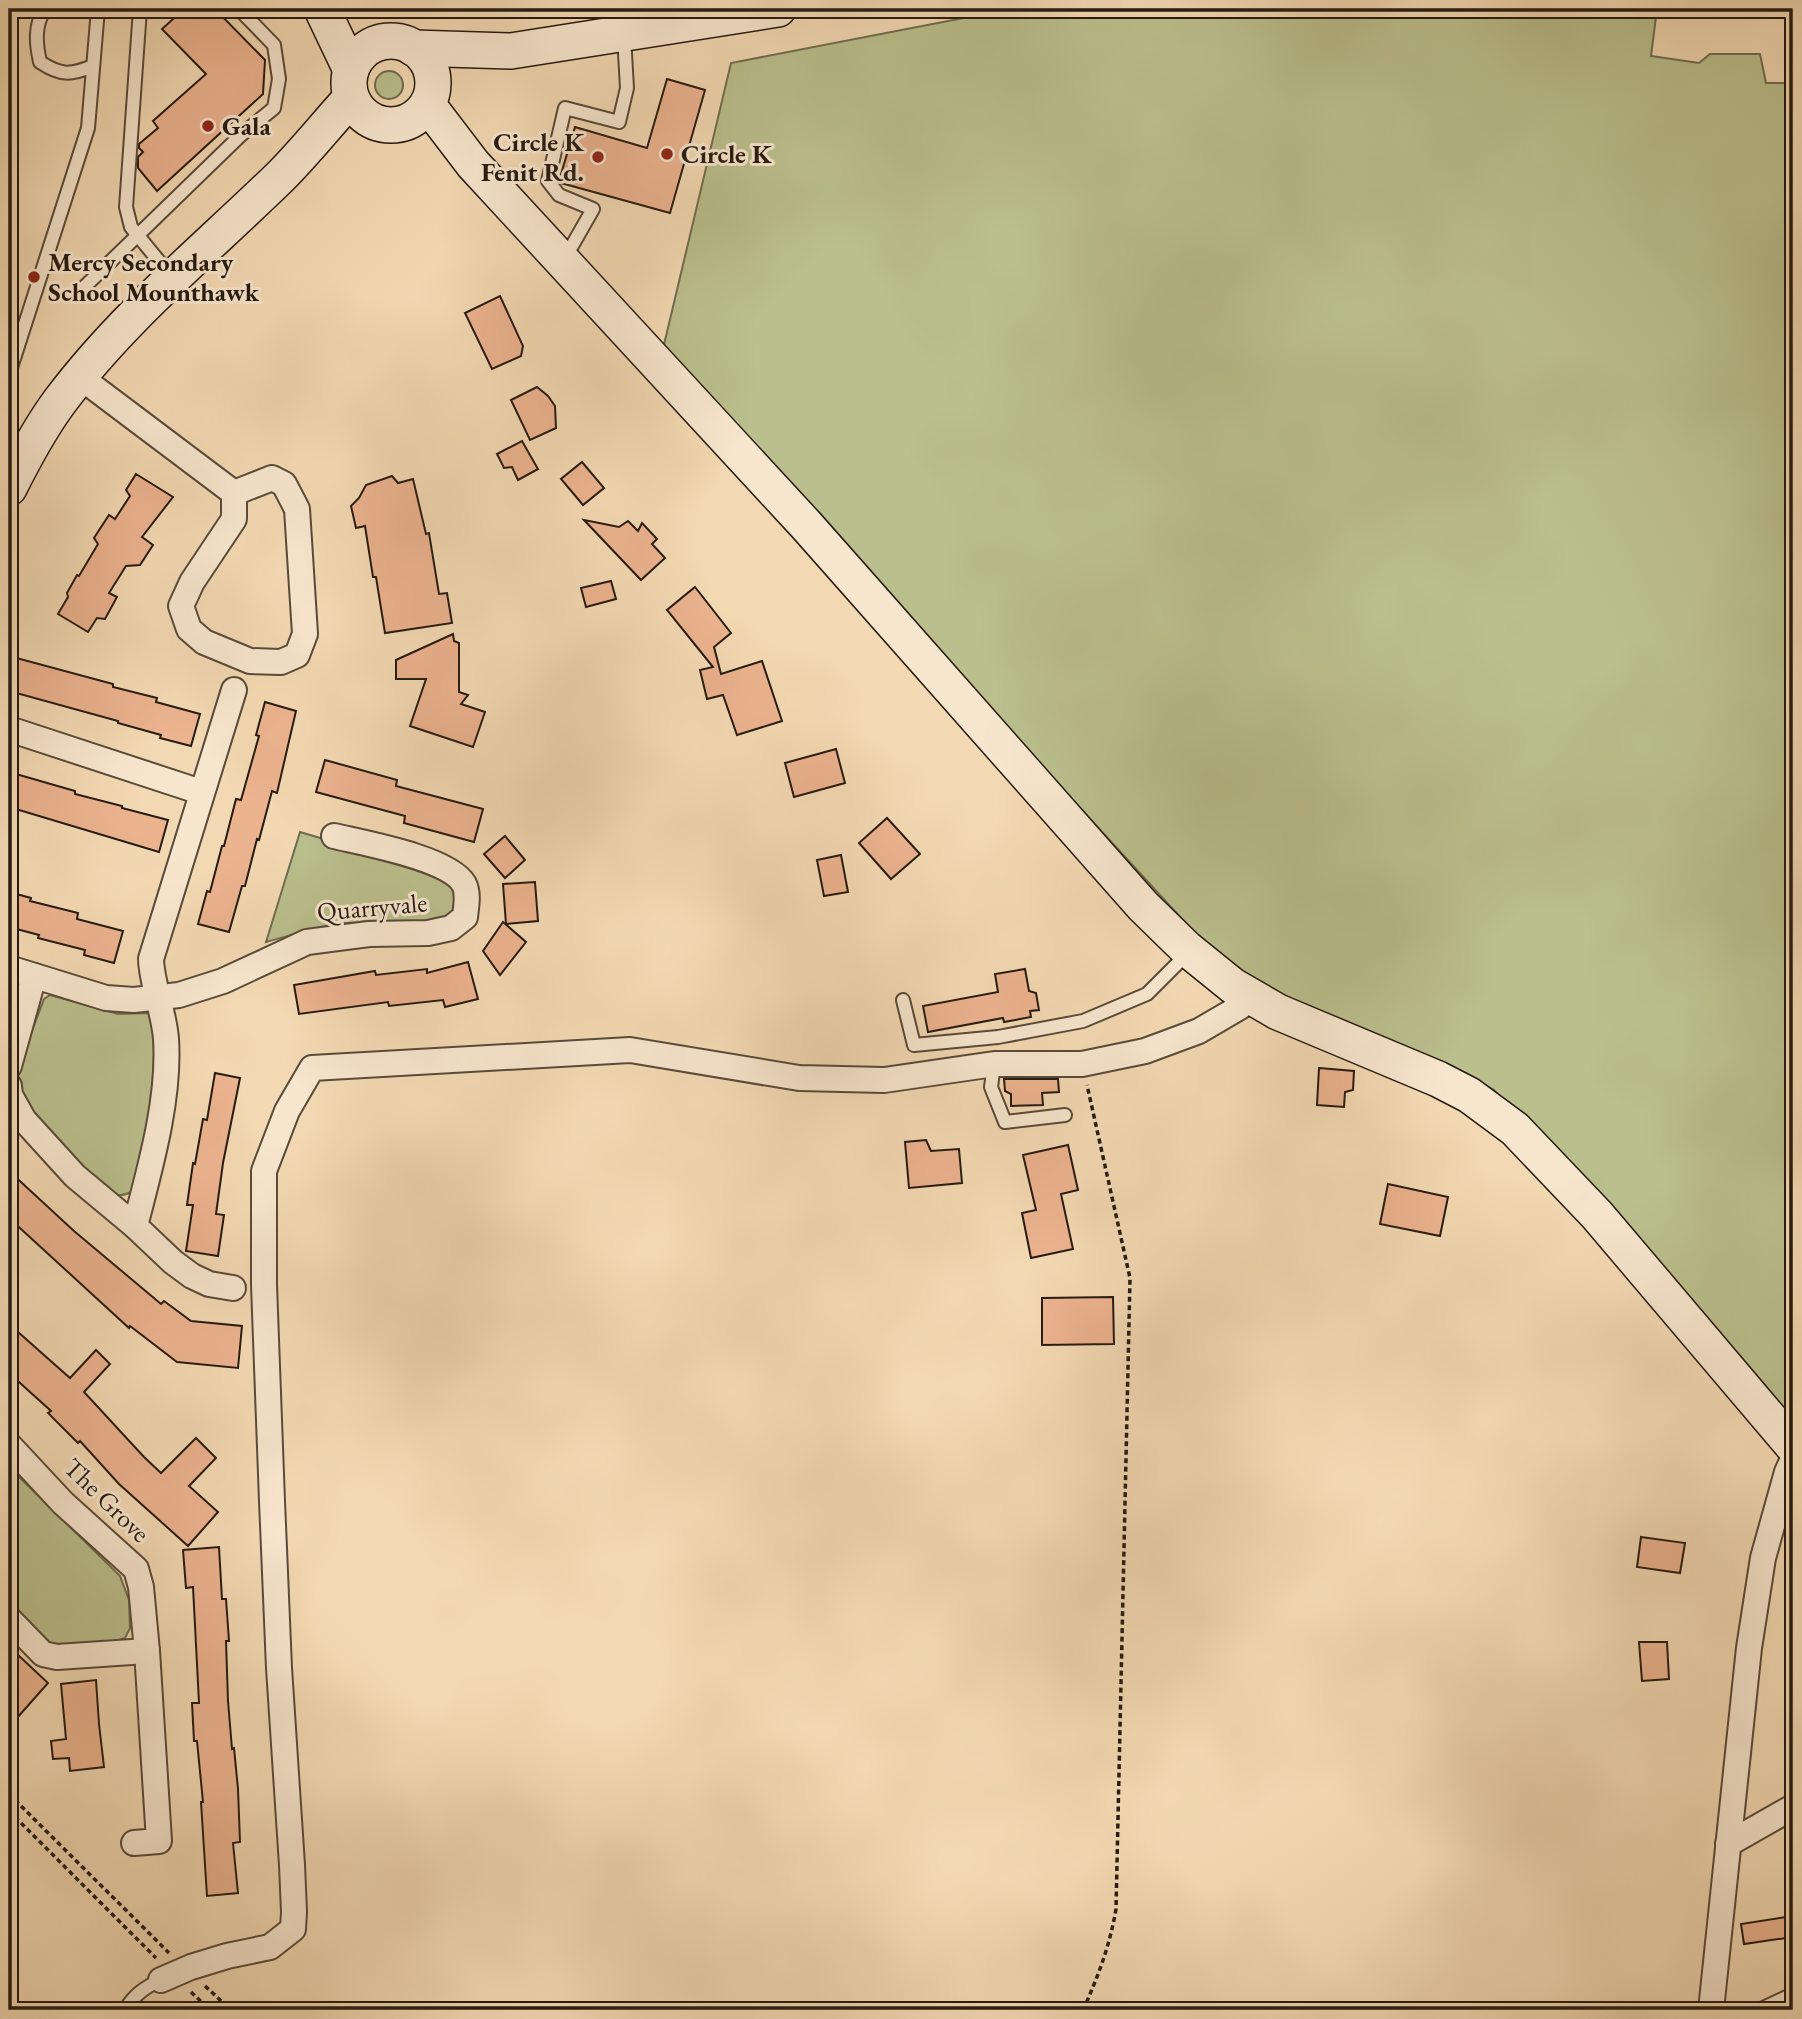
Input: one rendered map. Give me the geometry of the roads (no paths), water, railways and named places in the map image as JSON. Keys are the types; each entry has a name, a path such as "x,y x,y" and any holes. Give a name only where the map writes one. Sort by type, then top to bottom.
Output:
{"main road":[{"path":"322,9 390,99 473,164 807,526 1143,906 1190,951 1233,986 1278,1012 1438,1079 1469,1095 1516,1129 1597,1215 1793,1446"},
{"path":"9,488 20,440 59,402 135,314 282,174 390,99 430,67 423,56 398,45 341,9"},
{"path":"390,99 511,51 621,21 778,9"},
{"path":"390,99 360,55 369,47 398,45 511,51"}],"street":[{"path":"80,377 234,493"},
{"path":"272,478 284,484 297,509 305,634 297,655 282,662 250,660 204,642 189,629 181,606 192,582 234,519 234,493 272,478"},
{"path":"135,1226 158,1134 164,1080 166,1041 150,959 234,690"},
{"path":"9,729 201,792"},
{"name":"Quarryvale","path":"9,968 106,998 134,1000 179,995 223,981 307,942 369,934 428,933 451,928 465,917 467,898 464,884 449,871 416,857 334,836"},
{"path":"9,1066 34,976"},
{"path":"160,1970 191,1967 227,1955 270,1947 293,1929 292,1865 273,1529 263,1198 264,1171 287,1111 312,1068 630,1050 799,1078 884,1080 994,1064 1082,1064 1145,1051 1199,1031 1240,1007 1248,994"},
{"path":"9,1086 10,1095 24,1120 75,1176 192,1276 209,1284 233,1288"},
{"name":"The Grove","path":"9,1444 63,1503 136,1569 141,1587 147,1651 159,1841 134,1843"},
{"path":"1711,2010 1744,1680 1763,1558 1793,1459"},
{"path":"9,1619 43,1654 57,1657 147,1651"},
{"path":"1728,1844 1793,1807"}],"lane":[{"path":"45,9 37,30 36,46 40,62 54,71 68,73 93,66"},
{"path":"9,374 11,359 88,128 98,9"},
{"path":"140,9 126,207 131,227 173,278"},
{"path":"75,296 241,135 274,107 279,79 274,45 239,9"},
{"path":"563,262 593,209 559,195 548,181 565,108 619,122 627,89 621,21"},
{"path":"903,1000 914,1045 998,1037 1083,1021 1147,994 1190,951"},
{"path":"994,1064 991,1087 1005,1122 1065,1115"},
{"path":"125,2010 132,1998 146,1987 160,1970"},
{"path":"1759,2010 1793,1994"}],"place":[{"name":"Gala","path":"208,126"},
{"name":"Circle K","path":"667,154"},
{"name":"Circle K Fenit Rd.","path":"598,157"},
{"name":"Mercy Secondary School Mounthawk","path":"34,277"}]}
